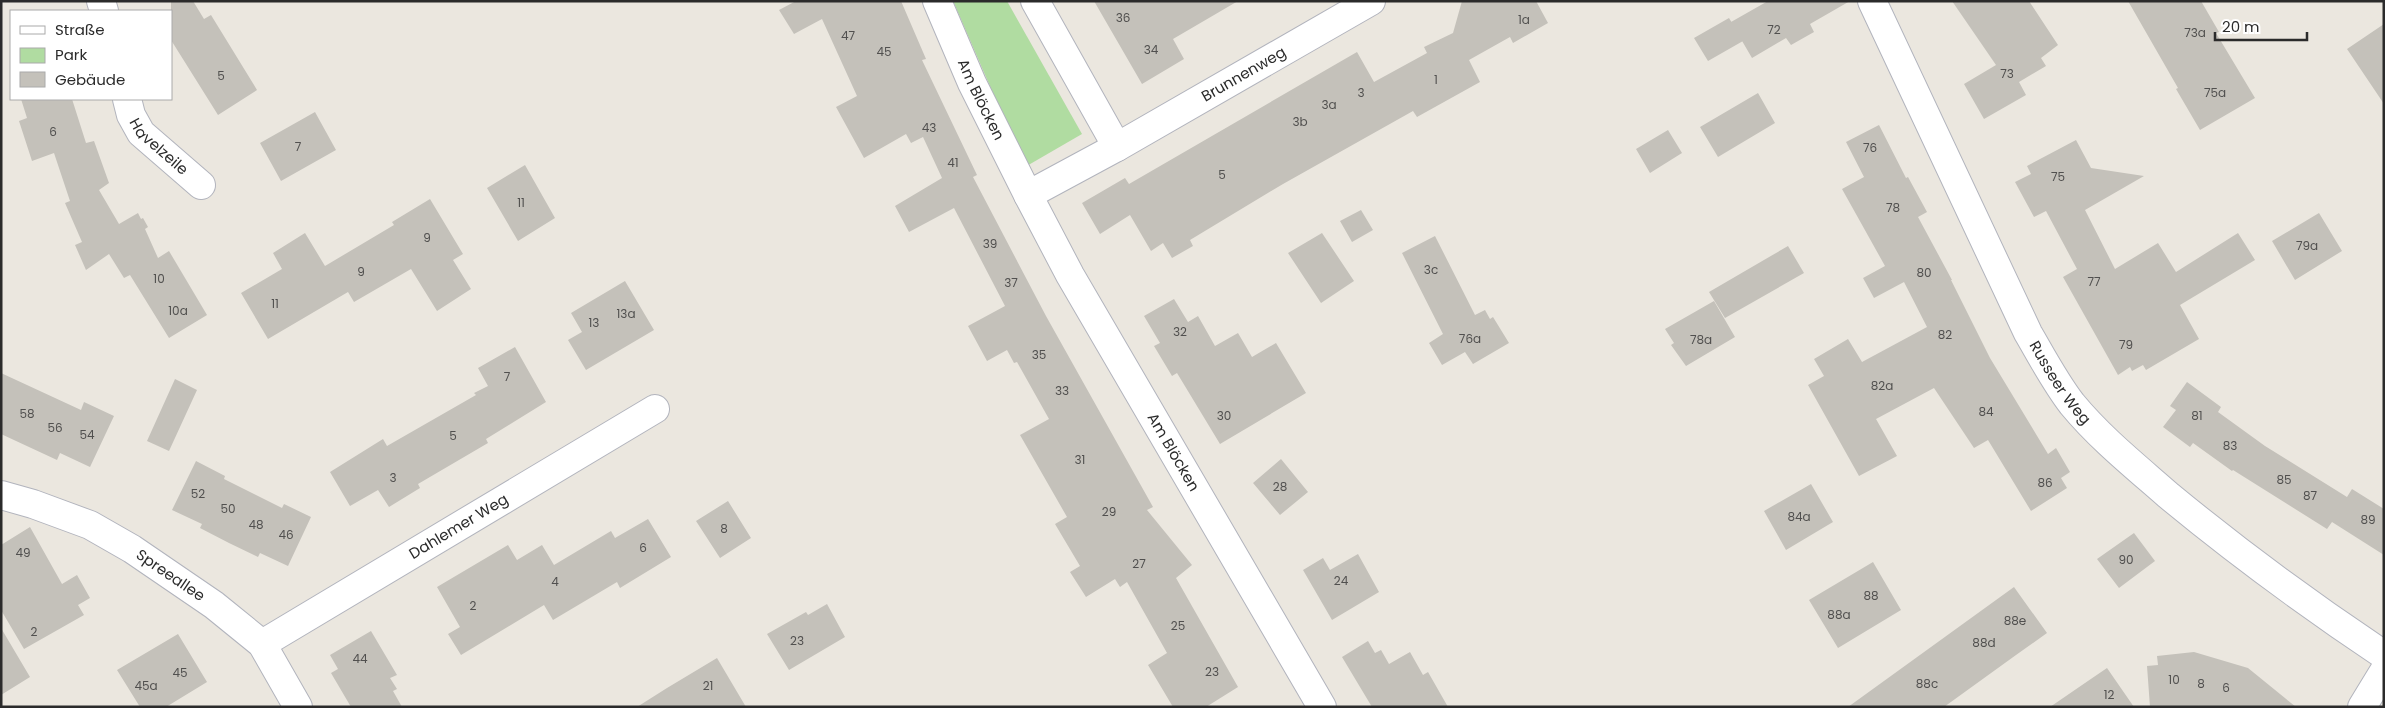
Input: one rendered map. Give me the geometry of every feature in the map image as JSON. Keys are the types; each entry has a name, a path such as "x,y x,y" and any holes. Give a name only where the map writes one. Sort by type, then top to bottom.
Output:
{"street":[{"name":"Am Blöcken","path":"937,1 972,83 1070,275 1322,707"},
{"path":"1028,195 1117,148 1035,1"},
{"name":"Brunnenweg","path":"1117,148 1371,1"},
{"name":"Russeer Weg","path":"1872,1 2028,333 2052,376 2072,404 2131,464 2198,520 2284,587 2384,655"},
{"name":"Havelzeile","path":"127,100 131,115 141,133 202,185"},
{"name":"Dahlemer Weg","path":"262,644 655,409"},
{"name":"Spreeallee","path":"1,495 33,504 90,525 132,549 214,605 262,644 298,707"},
{"path":"2362,707 2384,672"}],"green space":[{"path":"953,1 1007,1 1082,134 1025,167"}],"building":[{"path":"171,1 193,1 204,19 211,15 257,90 218,115 172,42"},
{"path":"796,1 901,1 926,59 922,60 977,175 973,177 1046,316 1153,507 1147,510 1192,565 1176,578 1238,687 1206,707 1173,707 1148,665 1167,653 1127,582 1120,587 1115,579 1086,597 1070,572 1080,566 1055,524 1067,517 1020,435 1049,419 1017,362 1014,363 1007,350 987,361 968,326 1005,306 954,208 909,232 895,206 942,178 923,137 911,143 906,134 864,158 836,107 857,96 822,19 794,34 779,10"},
{"path":"1094,1 1238,1 1173,39 1184,59 1142,84"},
{"path":"1462,1 1536,1 1548,23 1513,43 1510,37 1469,60 1480,82 1417,117 1413,111 1283,184 1190,240 1193,246 1172,258 1163,243 1151,251 1130,215 1100,234 1082,203 1125,178 1129,184 1357,52 1374,82 1427,53 1424,47 1453,33"},
{"path":"1768,1 1850,1 1810,24 1814,32 1791,45 1786,38 1752,58 1731,22"},
{"path":"1952,1 2029,1 2058,45 2041,58 2046,66 2019,82 2026,95 1984,119 1964,84 1996,65"},
{"path":"2128,1 2201,1 2219,32 2216,33 2255,98 2200,130"},
{"path":"1729,18 1743,41 1708,61 1694,38"},
{"path":"2384,24 2384,104 2347,49"},
{"path":"1758,93 1775,123 1718,157 1700,127"},
{"path":"21,100 72,100 86,143 94,141 109,183 99,190 119,224 138,213 141,219 143,218 148,227 145,229 158,258 169,251 207,315 169,338 130,275 124,278 109,254 86,270 75,245 82,242 65,203 70,201 54,153 32,161 19,121 27,118"},
{"path":"315,112 336,150 281,181 260,143"},
{"path":"1879,125 1906,178 1908,177 1927,212 1918,217 1952,280 1990,358 2048,454 2056,448 2070,472 2061,478 2067,488 2031,511 1988,440 1974,448 1934,388 1876,419 1897,456 1859,476 1808,385 1824,376 1814,359 1848,339 1862,362 1927,327 1904,282 1874,298 1863,278 1885,266 1842,189 1864,177 1846,142"},
{"path":"1668,130 1682,153 1650,173 1636,149"},
{"path":"2076,140 2091,168 2144,176 2085,210 2115,269 2158,243 2176,272 2238,233 2255,260 2180,305 2199,339 2146,370 2143,365 2132,371 2130,367 2118,375 2063,277 2077,269 2046,211 2034,217 2015,182 2031,174 2027,166"},
{"path":"525,165 555,218 518,241 487,188"},
{"path":"430,199 463,254 453,260 471,289 437,311 411,269 354,302 348,292 268,339 241,293 282,269 273,253 305,233 325,266 394,225 392,222"},
{"path":"1361,210 1373,230 1352,242 1340,221"},
{"path":"2319,213 2342,251 2295,280 2272,241"},
{"path":"1322,233 1354,281 1321,303 1288,253"},
{"path":"1435,236 1475,315 1485,310 1490,319 1493,317 1509,343 1473,364 1465,352 1442,365 1429,343 1443,334 1402,253"},
{"path":"1788,246 1804,273 1725,318 1709,292"},
{"path":"625,281 654,330 586,370 568,340 582,332 571,313"},
{"path":"1174,299 1188,322 1198,316 1215,346 1238,333 1252,357 1276,343 1306,393 1220,444 1177,373 1172,376 1154,346 1160,343 1144,316"},
{"path":"1714,301 1735,337 1686,366 1671,345 1674,343 1665,329"},
{"path":"515,347 546,402 486,439 488,443 418,484 420,488 389,507 378,490 350,506 330,472 383,439 387,446 476,395 474,393 488,386 478,368"},
{"path":"1,373 81,410 84,402 114,416 90,467 60,453 57,460 1,434"},
{"path":"175,379 197,390 169,451 147,441"},
{"path":"2187,382 2221,407 2218,412 2265,446 2347,497 2352,489 2384,509 2384,555 2332,522 2327,529 2232,471 2193,443 2190,447 2163,427 2176,410 2170,406"},
{"path":"1281,459 1308,492 1280,515 1253,483"},
{"path":"196,461 225,476 224,479 282,508 284,504 311,517 288,566 260,553 258,557 229,543 200,528 202,524 172,510"},
{"path":"1811,484 1833,522 1786,550 1764,511"},
{"path":"728,501 751,538 720,558 696,521"},
{"path":"648,519 671,557 620,588 617,582 553,620 544,605 461,655 448,634 460,627 437,587 508,545 517,560 542,545 554,565 611,531 615,538"},
{"path":"30,527 62,584 77,575 90,598 78,605 84,615 24,649 1,610 1,545"},
{"path":"2134,533 2155,561 2119,588 2097,559"},
{"path":"1358,554 1379,592 1332,620 1303,570 1323,558 1330,570"},
{"path":"1873,562 1901,610 1838,648 1809,600"},
{"path":"2014,587 2047,633 1944,707 1848,707"},
{"path":"827,604 845,637 789,670 767,634 806,612 808,615"},
{"path":"1,628 30,677 1,695"},
{"path":"371,631 397,675 390,678 397,689 393,691 402,707 351,707 331,673 338,669 330,655"},
{"path":"178,634 207,682 166,707 140,707 117,670"},
{"path":"1368,641 1375,653 1381,650 1389,664 1410,652 1423,675 1428,672 1448,707 1372,707 1342,657"},
{"path":"2194,652 2248,668 2296,707 2150,707 2147,666 2158,665 2157,656"},
{"path":"717,658 746,707 637,707 667,688"},
{"path":"2107,668 2134,707 2050,707 2085,683"}]}
